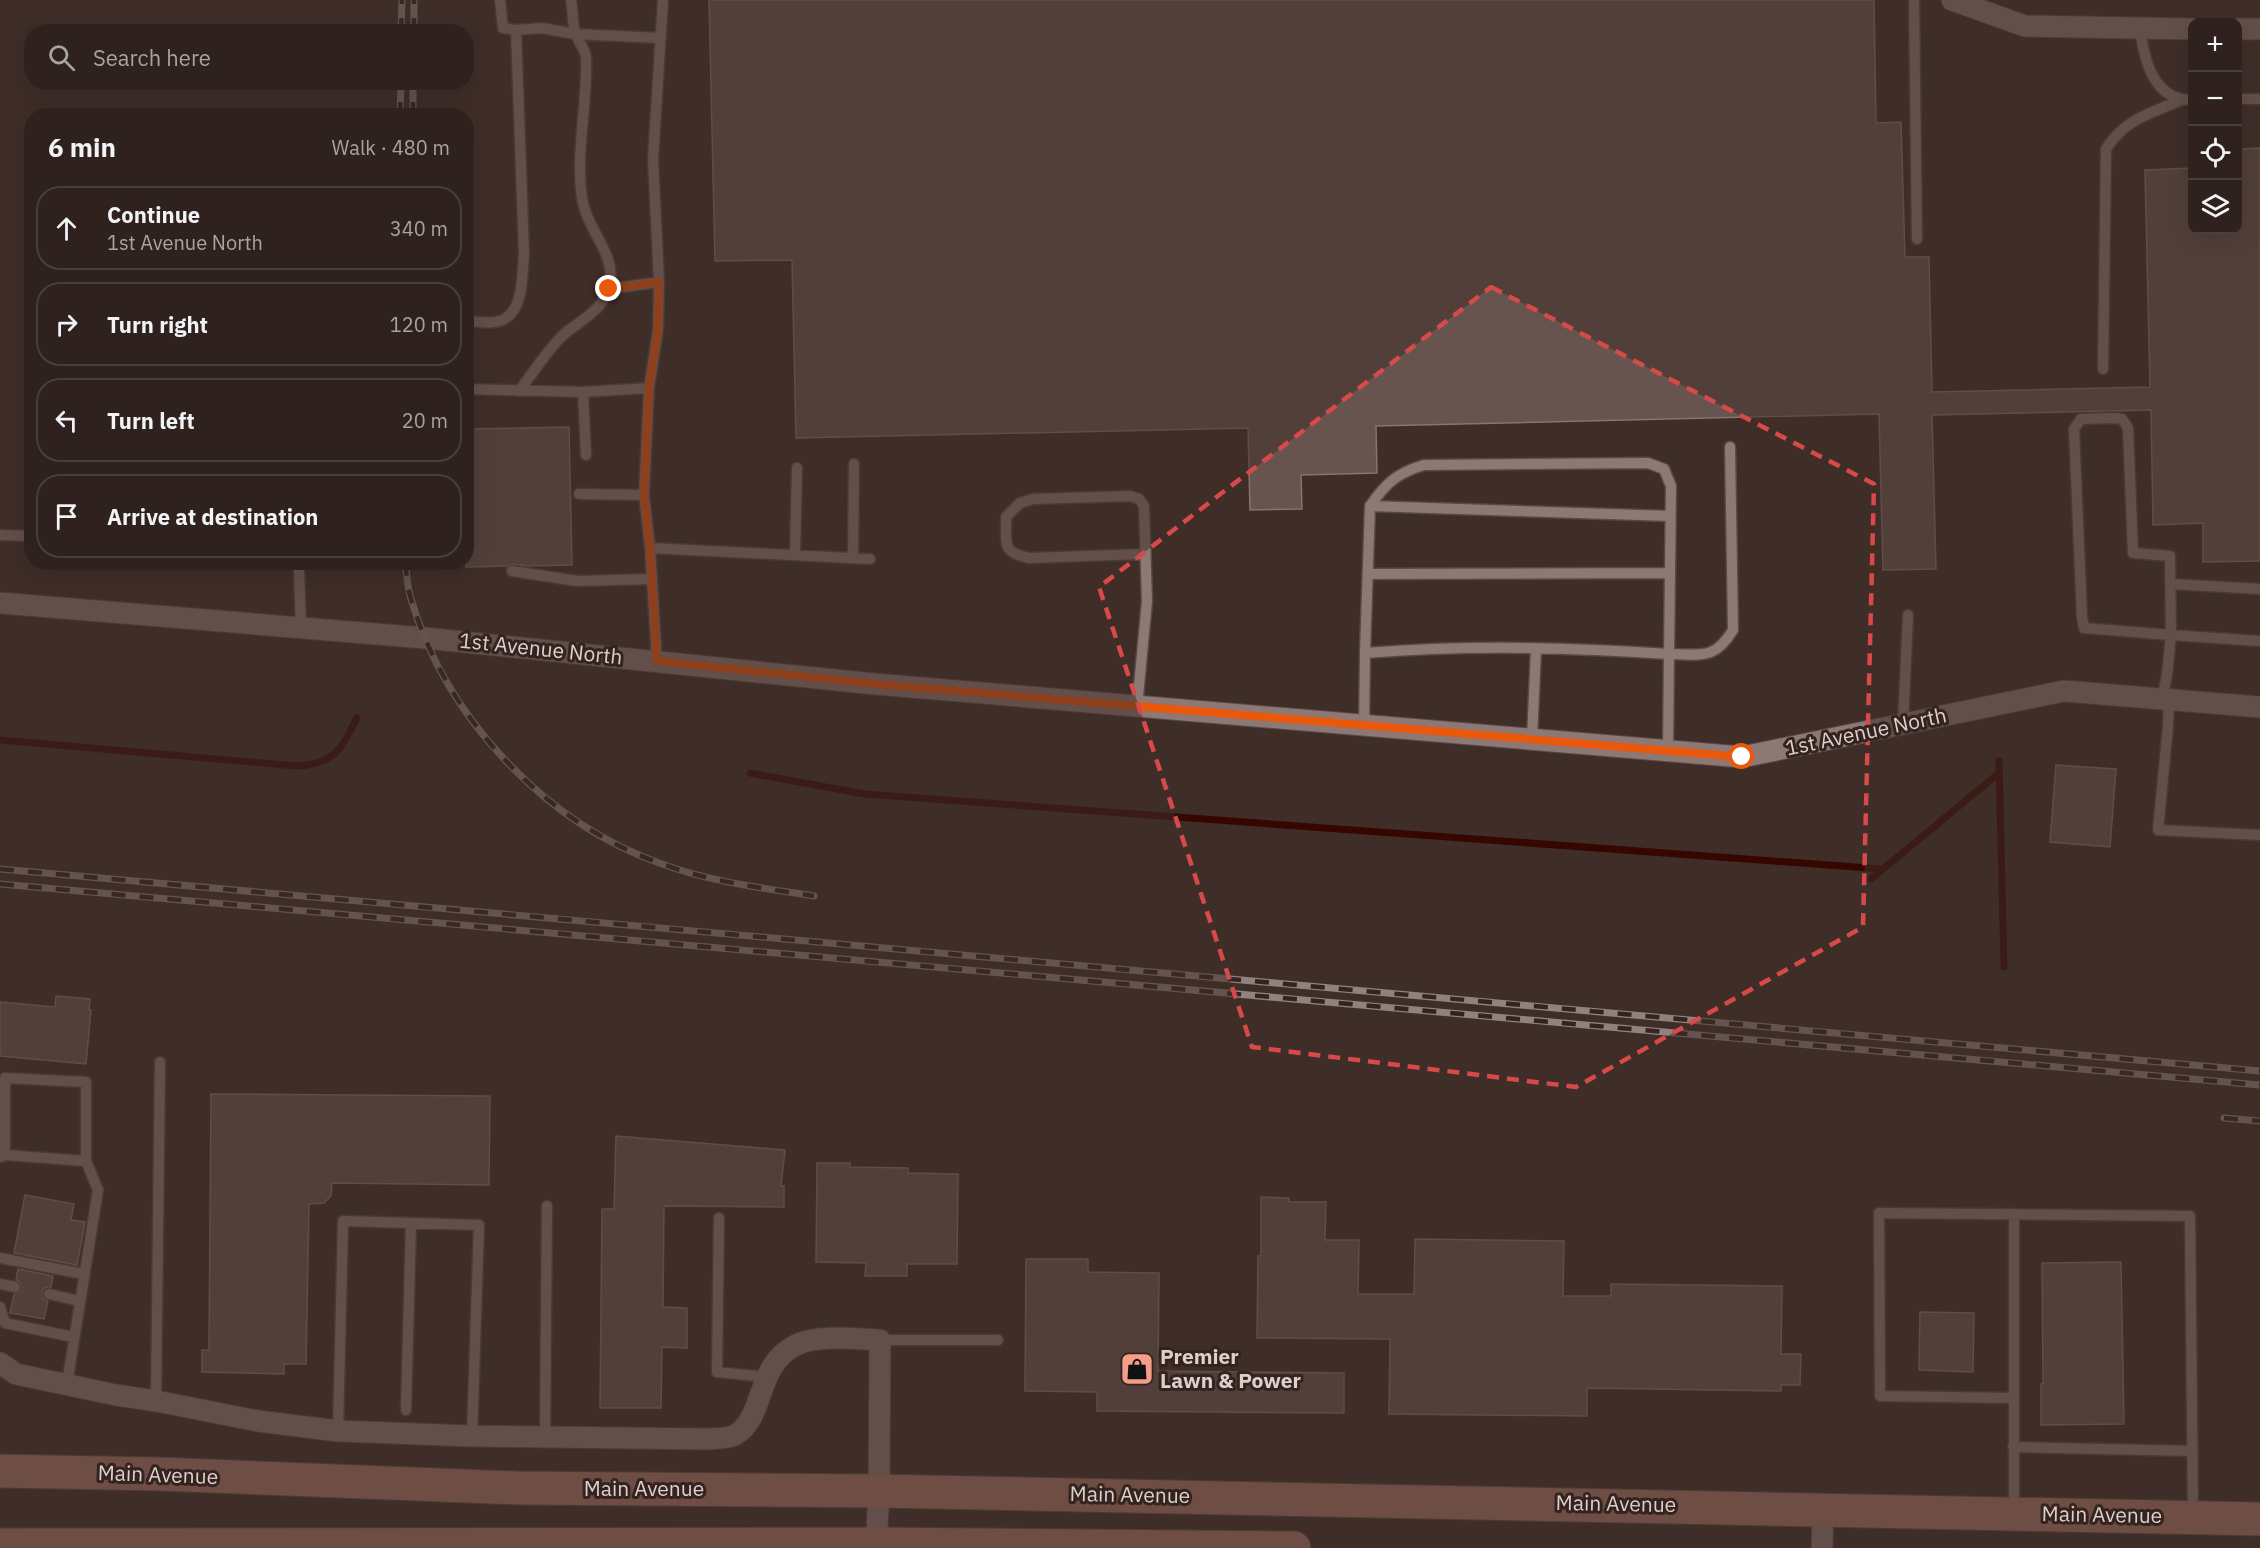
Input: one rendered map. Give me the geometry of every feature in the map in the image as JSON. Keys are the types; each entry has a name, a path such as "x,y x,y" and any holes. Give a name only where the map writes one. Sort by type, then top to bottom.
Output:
{"main road":[{"name":"Main Avenue","path":"0,1471 160,1474 519,1488 879,1491 1823,1508 2260,1519"},
{"path":"0,1545 1294,1548"}],"street":[{"path":"1952,0 2025,26 2188,29"},
{"path":"2242,29 2260,29"},
{"name":"1st Avenue North","path":"0,603 436,639 875,684 1742,757 2064,691 2260,707"},
{"path":"0,1364 15,1374 116,1395 258,1421 338,1431 472,1436 707,1439 734,1436 751,1419 766,1377 780,1357 797,1344 822,1339 880,1340 879,1491 876,1546"},
{"path":"1822,1548 1823,1508"}],"lane":[{"path":"500,0 503,28 516,30 542,28 575,34 660,38"},
{"path":"519,391 561,337 602,302 609,289 611,268 605,250 591,227 582,202 580,181 586,53 575,34 572,0"},
{"path":"657,661 650,548 644,495 649,388 658,330 659,282 653,159 663,0"},
{"path":"1914,0 1917,239"},
{"path":"2139,28 2144,56 2159,87 2187,99"},
{"path":"474,322 486,323 505,319 514,307 520,290 524,254 516,30"},
{"path":"2103,369 2106,149 2127,124 2187,99"},
{"path":"2242,99 2260,99"},
{"path":"609,289 659,282"},
{"path":"474,389 583,392 649,388"},
{"path":"583,392 586,455"},
{"path":"2260,640 2171,635 2084,628 2074,429 2081,419 2114,418 2122,420 2128,428 2133,553 2170,556 2171,635 2165,699 2168,726 2158,830 2260,835"},
{"path":"1365,653 1412,649 1536,649 1711,654 1725,643 1733,630 1730,447"},
{"path":"1364,726 1370,506 1384,486 1405,471 1424,465 1648,463 1664,469 1671,486 1668,751"},
{"path":"854,464 854,558"},
{"path":"795,555 797,468"},
{"path":"579,494 644,495"},
{"path":"1137,707 1147,601 1144,506 1139,499 1130,496 1033,499 1020,503 1006,517 1008,548 1019,556 1029,558 1145,554"},
{"path":"1370,506 1670,516"},
{"path":"0,535 24,536"},
{"path":"650,548 870,559"},
{"path":"299,570 301,628"},
{"path":"512,572 577,581 652,579"},
{"path":"1368,574 1670,573"},
{"path":"2171,584 2260,589"},
{"path":"1903,724 1908,615"},
{"path":"1532,740 1536,649"},
{"path":"156,1401 160,1062"},
{"path":"67,1384 98,1190 86,1161 86,1082 5,1078 2,1156 86,1161"},
{"path":"545,1436 547,1206"},
{"path":"2013,1398 1880,1396 1879,1213 2190,1216 2193,1516"},
{"path":"2014,1214 2014,1514"},
{"path":"719,1218 717,1372 766,1377"},
{"path":"338,1431 343,1221 479,1225 472,1436"},
{"path":"406,1410 411,1223"},
{"path":"0,1258 84,1274"},
{"path":"0,1284 15,1287"},
{"path":"49,1294 79,1301"},
{"path":"0,1307 5,1323 73,1336"},
{"path":"880,1340 998,1340"},
{"path":"2013,1447 2193,1451"}],"highlighted area":[{"path":"1491,287 1874,484 1863,927 1576,1087 1252,1047 1099,587"}],"building":[{"path":"709,0 1874,0 1876,123 1901,122 1905,257 1929,257 1932,392 2150,387 2145,170 2188,168 2188,234 2242,234 2242,149 2260,148 2260,561 2203,562 2203,523 2153,525 2151,410 1932,415 1936,569 1883,570 1879,414 1376,426 1377,473 1301,475 1302,509 1250,510 1248,428 796,438 792,260 715,261"},
{"path":"569,427 572,565 513,564 474,567 474,429"},
{"path":"2056,765 2116,769 2110,847 2050,842"},
{"path":"56,996 90,999 86,1064 0,1056 0,1002 55,1007"},
{"path":"211,1094 490,1096 489,1185 332,1183 331,1196 324,1203 309,1204 306,1364 284,1364 284,1374 202,1372 202,1350 209,1350"},
{"path":"616,1136 785,1150 781,1186 784,1186 784,1207 664,1206 663,1307 687,1308 687,1348 662,1347 661,1408 600,1408 602,1209 614,1209"},
{"path":"817,1163 850,1163 850,1167 908,1168 908,1173 958,1174 957,1264 907,1264 907,1276 865,1276 866,1263 816,1262"},
{"path":"25,1195 74,1204 71,1220 85,1222 77,1265 14,1253"},
{"path":"1261,1197 1289,1198 1289,1202 1326,1202 1325,1240 1359,1240 1358,1294 1414,1294 1415,1239 1564,1241 1563,1296 1611,1296 1611,1284 1782,1286 1781,1354 1801,1354 1800,1385 1781,1385 1781,1391 1587,1388 1587,1416 1389,1414 1390,1339 1257,1338"},
{"path":"1026,1259 1088,1259 1088,1272 1159,1273 1158,1371 1344,1373 1344,1413 1097,1411 1097,1392 1025,1391"},
{"path":"2121,1262 2124,1424 2041,1425 2042,1263"},
{"path":"18,1269 53,1276 51,1287 44,1288 42,1293 44,1299 48,1301 44,1319 10,1313 14,1294 20,1292 22,1288 20,1282 16,1280"},
{"path":"1920,1312 1974,1313 1973,1372 1919,1370"}],"waterway":[{"path":"0,740 297,766 320,762 335,753 357,718"},
{"path":"1999,761 2004,967"},
{"path":"750,773 864,794 1882,869"},
{"path":"1871,879 1999,773"}],"railway":[{"path":"401,24 402,0"},
{"path":"414,0 414,24"},
{"path":"400,108 401,90"},
{"path":"413,90 413,108"},
{"path":"406,570 411,599 427,643 449,685 475,724 506,761 540,794 578,822 619,846 662,864 718,880 814,896"},
{"path":"0,869 2260,1071"},
{"path":"0,884 2260,1085"},
{"path":"2224,1118 2260,1121"}],"place":[{"name":"Premier Lawn & Power","path":"1137,1369"}],"route":[{"path":"609,289 659,282 658,330 649,388 644,495 650,548 657,661 875,684 1742,757"}]}
